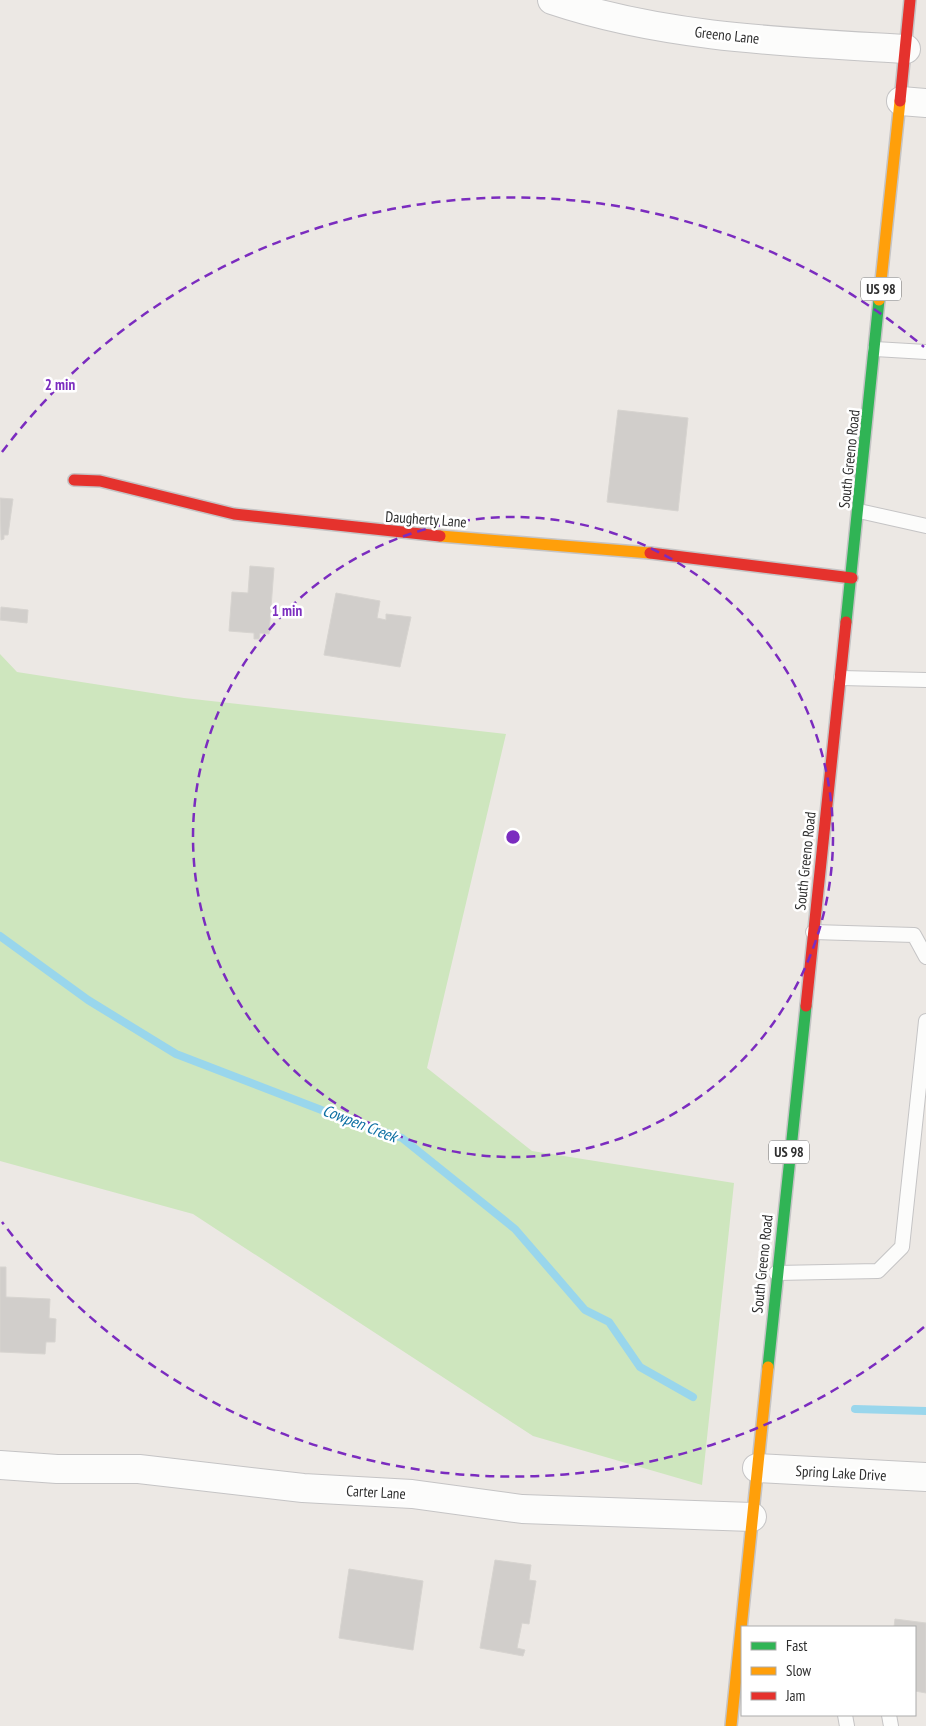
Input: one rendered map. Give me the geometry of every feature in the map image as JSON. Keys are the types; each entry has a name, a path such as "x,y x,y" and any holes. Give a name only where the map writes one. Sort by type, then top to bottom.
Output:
{"main road":[{"name":"South Greeno Road","path":"743,1626 752,1517 776,1273 852,578 875,349 913,102 906,49 910,0"},
{"name":"Daugherty Lane","path":"74,480 100,482 234,514 392,532 635,552 852,578"},
{"name":"South Greeno Road","path":"731,1726 738,1696 741,1658"}],"street":[{"name":"Greeno Lane","path":"552,0 576,8 712,34 906,49"},
{"name":"Carter Lane","path":"0,1465 57,1469 139,1469 303,1488 412,1494 522,1509 752,1517"},
{"name":"Spring Lake Drive","path":"757,1468 926,1477"}],"lane":[{"path":"875,349 926,352"},
{"path":"859,511 926,526"},
{"path":"841,678 926,680"},
{"path":"813,932 914,935 926,957"},
{"path":"776,1273 878,1271 902,1246 926,1021"}],"green space":[{"path":"0,654 17,672 184,698 506,734 427,1068 532,1151 734,1183 702,1485 533,1436 193,1214 0,1161"}],"building":[{"path":"618,410 688,418 678,511 607,502"},
{"path":"0,498 13,499 8,535 4,535 4,539 1,540"},
{"path":"250,566 274,568 269,634 260,633 259,639 254,639 254,633 229,631 232,592 248,593"},
{"path":"336,593 380,601 377,618 386,620 386,614 411,617 400,667 324,655"},
{"path":"1,607 28,610 27,623 0,620"},
{"path":"0,1267 6,1267 6,1297 50,1299 49,1318 56,1319 55,1342 46,1342 45,1354 0,1352"},
{"path":"495,1560 531,1565 529,1580 536,1581 529,1624 522,1623 517,1648 525,1650 523,1656 480,1648"},
{"path":"349,1569 423,1581 413,1650 339,1638"},
{"path":"895,1619 926,1623 926,1693 916,1691 916,1626 894,1626"}],"waterway":[{"name":"Cowpen Creek","path":"0,936 88,1000 176,1054 350,1121 402,1138 515,1229 585,1310 609,1322 640,1367 693,1397"},
{"name":"Cowpen Creek","path":"855,1409 926,1411"}],"traffic: fast":[{"path":"846,622 879,300"},
{"path":"768,1367 806,1006"}],"traffic: slow":[{"path":"879,300 900,101"},
{"path":"440,536 650,553"},
{"path":"741,1626 768,1367"},
{"path":"731,1726 741,1629"}],"traffic: jam":[{"path":"900,101 910,0"},
{"path":"74,480 100,481 234,514 440,536"},
{"path":"650,553 852,578"},
{"path":"806,1006 846,622"}]}
